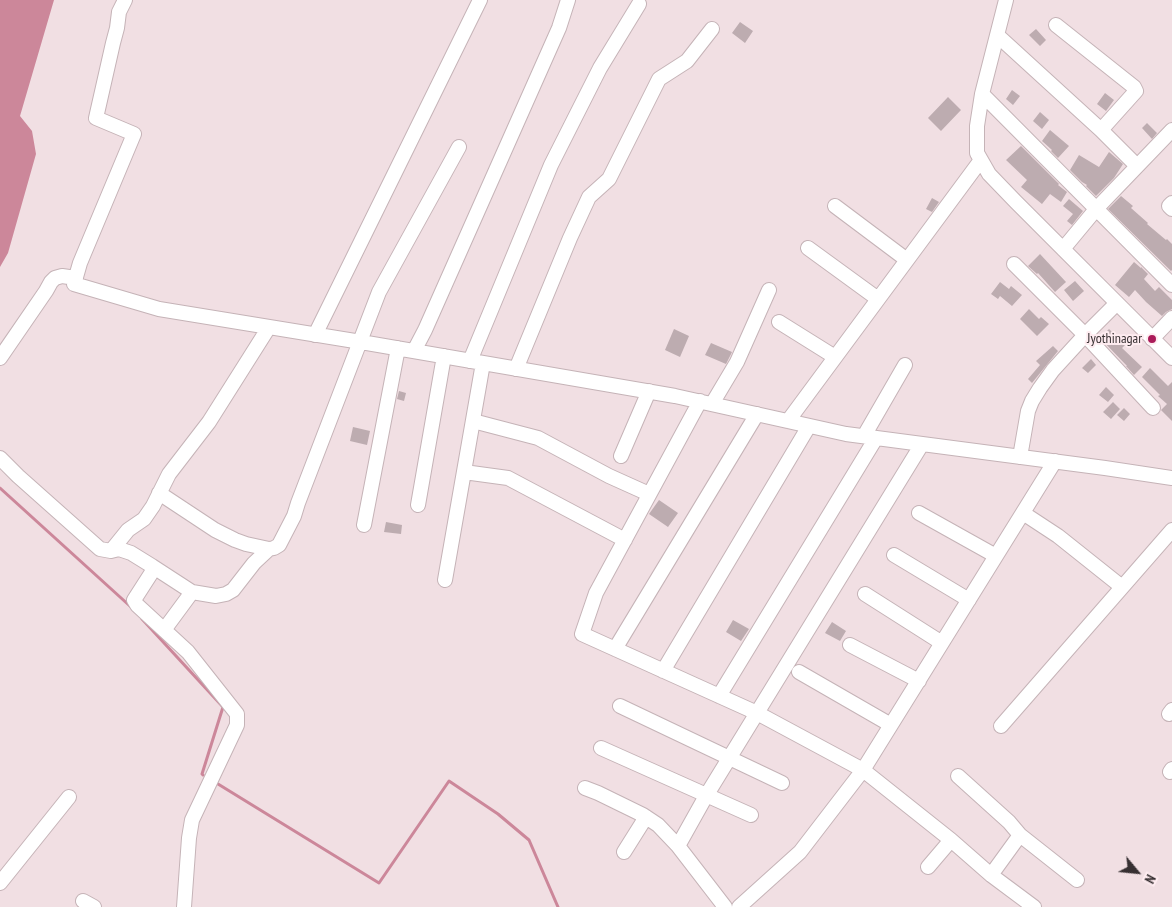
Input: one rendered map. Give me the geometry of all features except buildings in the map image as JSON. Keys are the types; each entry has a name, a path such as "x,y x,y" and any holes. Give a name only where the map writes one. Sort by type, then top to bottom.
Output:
{"street":[{"path":"125,0 119,12 96,118 134,134 80,263 74,284 160,310 315,334 649,391 846,434 1172,478"},
{"path":"315,334 480,0"},
{"path":"414,351 559,28 568,0"},
{"path":"1006,0 982,94 977,126 977,153 989,174 1172,358"},
{"path":"445,580 473,421 477,362 551,165 600,68 639,4"},
{"path":"1056,25 1134,87 1136,91 1101,130"},
{"path":"516,369 589,197 609,179 659,79 687,61 712,29"},
{"path":"997,35 1138,166"},
{"path":"982,94 1172,285"},
{"path":"1063,249 1097,208 1172,130"},
{"path":"159,494 224,535 246,544 269,549 279,545 294,516 379,292 459,147"},
{"path":"788,421 981,160"},
{"path":"1172,203 1170,206 1172,209"},
{"path":"835,206 907,260"},
{"path":"808,248 878,299"},
{"path":"1014,264 1085,334 1153,408"},
{"path":"0,358 51,282 55,278 62,276 76,278"},
{"path":"769,290 737,362 706,403 624,540 596,593 582,634 757,713 863,770 951,840 991,875 1034,907"},
{"path":"1020,457 1028,411 1040,388 1053,370 1085,334 1117,303"},
{"path":"1152,339 1172,318"},
{"path":"779,322 835,357"},
{"path":"111,551 128,530 144,519 169,474 209,422 270,327"},
{"path":"364,524 398,348"},
{"path":"418,505 444,356"},
{"path":"718,696 870,437 905,365"},
{"path":"620,456 649,391"},
{"path":"615,649 757,414"},
{"path":"473,421 538,438 609,476 650,494"},
{"path":"663,671 810,426"},
{"path":"678,846 706,796 922,444"},
{"path":"0,458 100,549 111,551 119,549 131,553 192,592 216,596 226,594 233,590 254,563 269,549"},
{"path":"739,907 800,852 863,770 1055,462"},
{"path":"464,472 508,478 624,540"},
{"path":"918,513 996,556"},
{"path":"1023,513 1058,536 1122,587"},
{"path":"1002,726 1172,530"},
{"path":"894,555 969,600"},
{"path":"152,566 152,572 134,600 137,605 188,652 236,714 237,725 192,820 188,838 184,907"},
{"path":"164,630 192,592"},
{"path":"866,594 942,643"},
{"path":"850,644 919,681"},
{"path":"799,672 891,725"},
{"path":"620,706 782,782"},
{"path":"601,748 751,816"},
{"path":"958,776 1009,822 1020,835 1077,880"},
{"path":"584,788 598,793 658,825 678,846 725,907"},
{"path":"0,883 69,797"},
{"path":"624,852 646,817"},
{"path":"991,875 1020,835"},
{"path":"928,867 951,840"}],"shaded area":[{"path":"0,0 54,0 20,116 32,131 36,154 8,253 0,267"}],"waterway":[{"path":"0,488 131,607"},
{"path":"142,619 223,707 203,775"},
{"path":"218,784 379,883 449,781 498,814 529,840 558,907"}],"place":[{"name":"Jyothinagar","path":"1152,339"}]}
